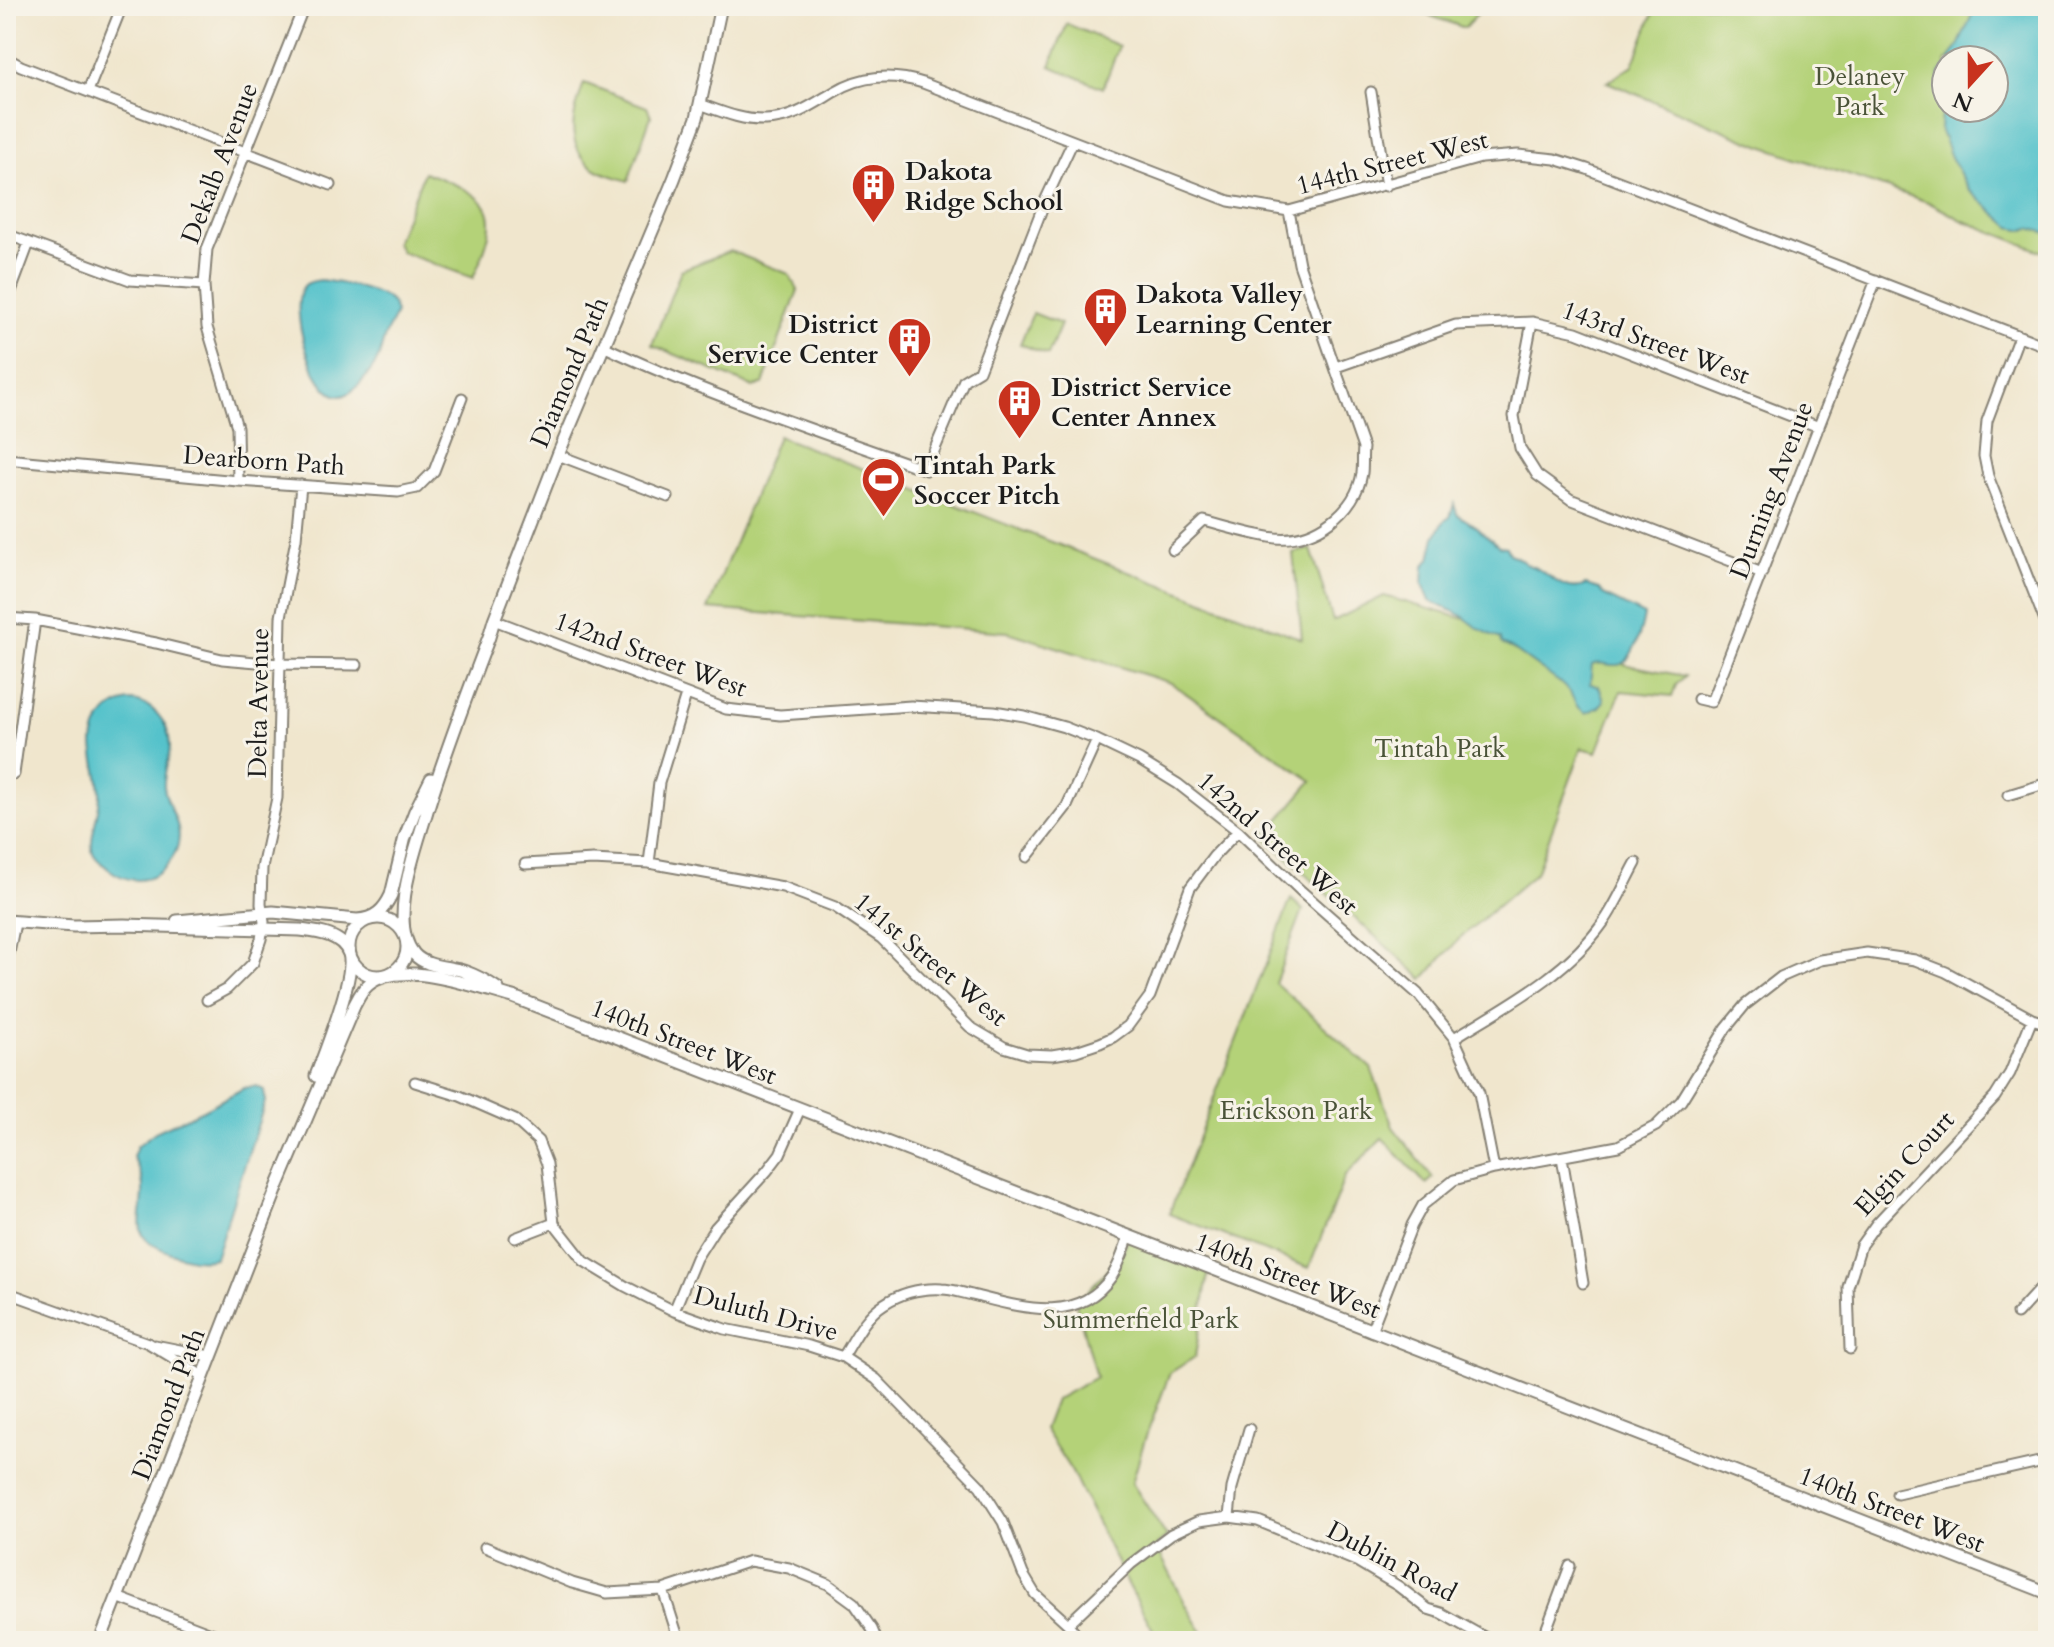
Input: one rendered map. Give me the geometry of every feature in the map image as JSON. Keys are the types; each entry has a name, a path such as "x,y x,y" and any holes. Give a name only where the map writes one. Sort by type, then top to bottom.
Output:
{"street":[{"path":"88,91 122,6"},
{"name":"Dekalb Avenue","path":"238,481 237,427 207,327 204,285 207,249 304,6"},
{"name":"Diamond Path","path":"100,1641 279,1183 354,1006 366,986 399,968 404,961 407,947 404,898 412,859 445,752 558,455 697,118 721,6"},
{"path":"6,58 331,185"},
{"name":"144th Street West","path":"700,104 740,118 778,119 803,111 859,80 898,77 923,83 1229,201 1289,211 1481,158 1518,155 1555,159 2048,347"},
{"path":"1371,92 1386,186"},
{"path":"603,346 645,366 741,403 926,470 964,380 979,371 1045,201 1073,141"},
{"path":"1173,550 1204,521 1277,538 1302,536 1327,525 1351,501 1362,475 1363,448 1299,264 1289,211"},
{"path":"6,234 130,280 204,285"},
{"path":"8,299 29,243"},
{"name":"Durning Avenue","path":"1698,699 1711,702 1876,280"},
{"path":"1532,322 1514,416 1520,448 1537,475 1570,499 1762,573"},
{"name":"143rd Street West","path":"1336,367 1456,325 1532,322 1576,332 1819,427"},
{"path":"2019,336 1987,421 1984,456 1988,476 2048,629"},
{"name":"Dearborn Path","path":"6,459 238,481 398,492 417,488 434,471 462,398"},
{"path":"558,455 668,497"},
{"name":"Delta Avenue","path":"207,1000 227,989 253,963 260,943 263,921 262,868 277,798 281,617 296,539 301,485"},
{"path":"6,618 35,620 222,659 279,664 357,665"},
{"path":"6,773 14,774 35,620"},
{"name":"142nd Street West","path":"494,620 726,709 780,715 911,706 994,711 1064,727 1139,760 1178,784 1238,831 1418,994 1454,1038 1479,1093 1494,1169"},
{"path":"649,863 659,783 686,695"},
{"path":"1027,857 1067,806 1097,740"},
{"name":"Diamond Path","path":"279,1183 340,1008 353,936 361,924 378,914 391,895 405,837 445,752"},
{"path":"2008,795 2048,783"},
{"name":"141st Street West","path":"525,864 593,860 649,863 783,887 835,907 881,938 970,1027 1004,1047 1027,1054 1052,1055 1100,1043 1128,1026 1150,996 1190,888 1238,831"},
{"path":"1454,1038 1543,983 1573,959 1604,922 1636,863"},
{"path":"6,968 10,922 74,926 381,918 401,929 406,937"},
{"path":"263,921 328,934 347,950 354,965 373,975 388,974"},
{"name":"140th Street West","path":"406,937 414,954 430,964 464,971 513,997"},
{"path":"1371,1331 1412,1225 1423,1205 1454,1180 1494,1169 1618,1146 1656,1126 1681,1101 1726,1028 1745,1005 1781,977 1820,960 1867,953 1915,960 1946,972 2032,1019 2048,1024"},
{"name":"140th Street West","path":"388,974 444,979 513,997 2048,1593"},
{"name":"Elgin Court","path":"1850,1349 1848,1287 1861,1245 1876,1224 1995,1097 2010,1073 2032,1019"},
{"path":"415,1082 460,1096 515,1120 538,1141 547,1164 554,1223 515,1238"},
{"path":"674,1311 696,1258 715,1228 780,1154 800,1109"},
{"path":"1562,1157 1583,1283"},
{"name":"Duluth Drive","path":"554,1223 584,1261 674,1311 725,1329 809,1346 843,1357 876,1379 980,1486 1003,1522 1023,1574 1035,1594 1068,1624 1081,1641"},
{"path":"843,1357 868,1317 884,1303 924,1289 945,1289 1044,1310 1065,1308 1084,1301 1113,1275 1129,1236"},
{"path":"2017,1314 2048,1280"},
{"path":"6,1292 148,1343 210,1356"},
{"path":"148,1343 203,1376"},
{"path":"1229,1517 1232,1488 1249,1429"},
{"path":"1897,1494 2048,1460"},
{"name":"Dublin Road","path":"1068,1624 1131,1564 1171,1534 1199,1521 1229,1517 1258,1521 1356,1561 1378,1572 1428,1609 1491,1641"},
{"path":"485,1547 572,1583 607,1593 663,1590 750,1561 789,1568 828,1584 854,1603 877,1641"},
{"path":"1542,1641 1570,1566"},
{"path":"663,1590 678,1637"},
{"path":"117,1597 232,1641"},
{"path":"1754,1641 1786,1641"}],"green space":[{"path":"1403,6 1484,6 1465,28"},
{"name":"Delaney Park","path":"1656,6 2048,6 2048,254 1962,220 1928,202 1759,145 1607,82 1633,65"},
{"path":"1067,24 1119,46 1103,88 1050,66"},
{"path":"584,83 647,107 651,116 628,181 596,169 580,153 574,124"},
{"path":"424,172 466,190 487,208 489,235 473,278 401,252 396,243"},
{"path":"730,251 789,274 798,290 763,384 753,387 652,345 681,270"},
{"path":"1033,313 1061,324 1048,355 1020,344"},
{"name":"Tintah Park","path":"778,436 1302,639 1293,553 1311,549 1333,621 1384,596 1623,664 1685,676 1676,685 1672,696 1621,691 1597,752 1582,748 1536,873 1461,937 1423,979 1264,837 1312,781 1171,683 1008,632 708,609"},
{"name":"Erickson Park","path":"1291,899 1303,910 1275,983 1371,1068 1393,1127 1433,1178 1426,1184 1382,1138 1345,1176 1309,1268 1169,1214"},
{"name":"Summerfield Park","path":"1129,1236 1209,1268 1195,1357 1170,1373 1132,1483 1167,1537 1156,1546 1208,1641 1159,1641 1072,1472 1044,1429 1055,1400 1096,1377 1076,1304 1123,1252"}],"water":[{"path":"1976,6 2048,6 2048,233 2011,227 1969,190 1951,157 1940,124 2010,124 2010,44 1959,44"},
{"path":"321,280 377,293 390,301 396,313 375,364 362,382 339,396 329,391 320,380 305,347 301,329 300,296 304,286"},
{"path":"1454,504 1457,514 1526,564 1566,586 1586,585 1599,589 1603,595 1644,615 1636,644 1623,663 1592,665 1590,684 1599,686 1604,701 1599,707 1586,713 1559,682 1501,644 1500,639 1479,629 1461,615 1430,601 1423,584 1424,566 1430,559 1435,537 1450,517"},
{"path":"129,701 152,709 166,728 170,745 164,787 179,837 169,863 156,875 138,880 110,870 96,858 92,847 100,793 93,750 94,736 99,722 109,711"},
{"path":"255,1086 264,1090 265,1102 215,1258 193,1259 157,1247 148,1241 140,1228 143,1183 133,1157 137,1146 155,1132 244,1088"}],"place":[{"name":"Dakota Ridge School","path":"874,225"},
{"name":"Dakota Valley Learning Center","path":"1105,348"},
{"name":"District Service Center","path":"909,378"},
{"name":"District Service Center Annex","path":"1020,441"},
{"name":"Tintah Park Soccer Pitch","path":"883,519"}]}
